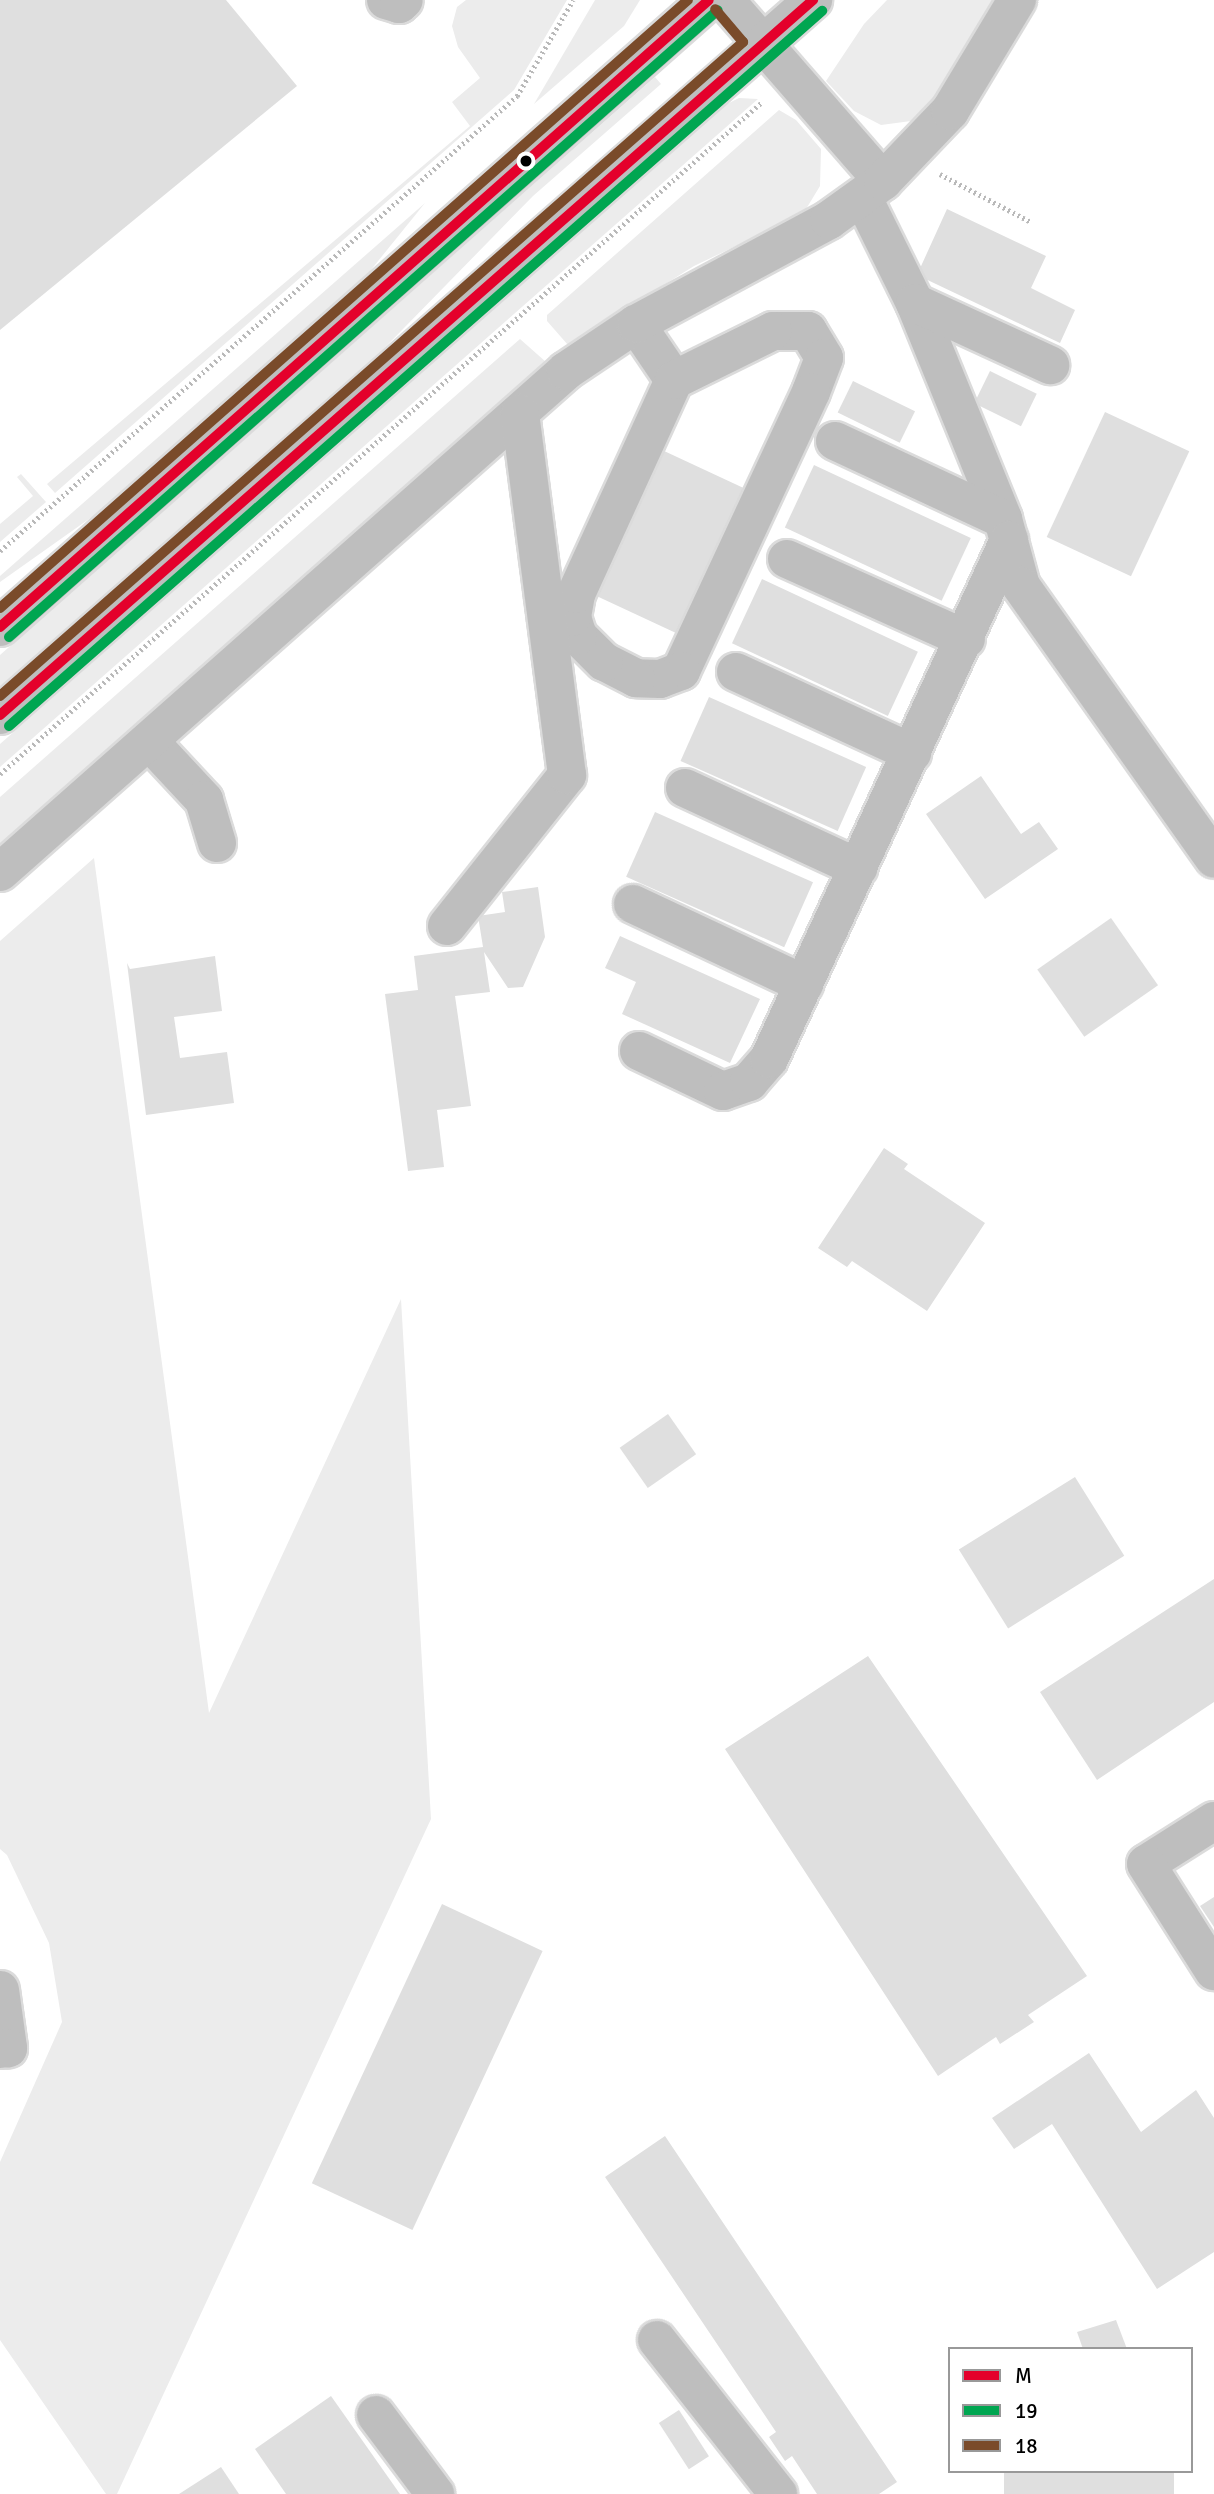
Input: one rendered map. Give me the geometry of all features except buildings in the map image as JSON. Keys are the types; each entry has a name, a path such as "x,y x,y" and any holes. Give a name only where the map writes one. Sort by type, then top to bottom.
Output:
{"main road":[{"path":"386,0 398,4 404,0"},
{"path":"0,627 709,0"},
{"path":"725,0 885,179 915,303 1006,530 1021,586 1214,859"},
{"path":"0,715 813,0"},
{"path":"0,872 566,372 635,324 793,240 885,179 950,111 1017,0"},
{"path":"915,303 1050,365"},
{"path":"635,324 674,380"},
{"path":"773,331 808,331 824,358 681,671 660,680 636,678 604,662 578,636 572,617 582,581 674,380 773,331"},
{"path":"447,926 568,775 550,691 520,413"},
{"path":"835,441 1006,530"},
{"path":"639,1051 723,1091 749,1082 769,1059 965,639 1006,530"},
{"path":"787,559 965,639"},
{"path":"736,672 912,753"},
{"path":"149,741 204,800 217,843"},
{"path":"685,788 858,868"},
{"path":"633,904 804,984"},
{"path":"1214,1821 1146,1864 1214,1971"},
{"path":"0,1990 8,2048 0,2049"},
{"path":"657,2340 778,2494"},
{"path":"376,2415 435,2494"}],"path":[{"path":"0,551 517,96 573,0"},
{"path":"0,774 792,76"},
{"path":"885,179 1031,222"}],"shaded area":[{"path":"466,0 567,0 514,90 55,493 47,484 470,126 452,102 480,78 458,47 452,26 457,7"},
{"path":"595,0 640,0 624,26 534,104"},
{"path":"887,0 995,0 926,111 911,121 881,125 854,111 826,81 864,24"},
{"path":"655,77 661,84 533,196 361,372 0,689 0,655"},
{"path":"739,98 758,99 0,767 0,744 725,105"},
{"path":"779,110 796,120 821,149 820,186 803,214 694,266 568,345 547,321 547,315"},
{"path":"425,203 370,271 96,514 0,582 0,576"},
{"path":"520,339 546,362 0,849 0,797"},
{"path":"21,474 46,502 0,542 0,524 33,496 17,477"},
{"path":"94,858 209,1713 401,1299 431,1819 117,2494 106,2494 0,2340 0,2162 62,2022 49,1943 7,1855 0,1849 0,941"}],"transit line":[{"name":"18","path":"0,608 688,0"},
{"name":"M","path":"0,627 709,0"},
{"name":"M","path":"0,715 813,0"},
{"name":"18","path":"0,696 743,42 715,9"},
{"name":"19","path":"9,637 718,10"},
{"name":"19","path":"9,726 822,11"}]}
